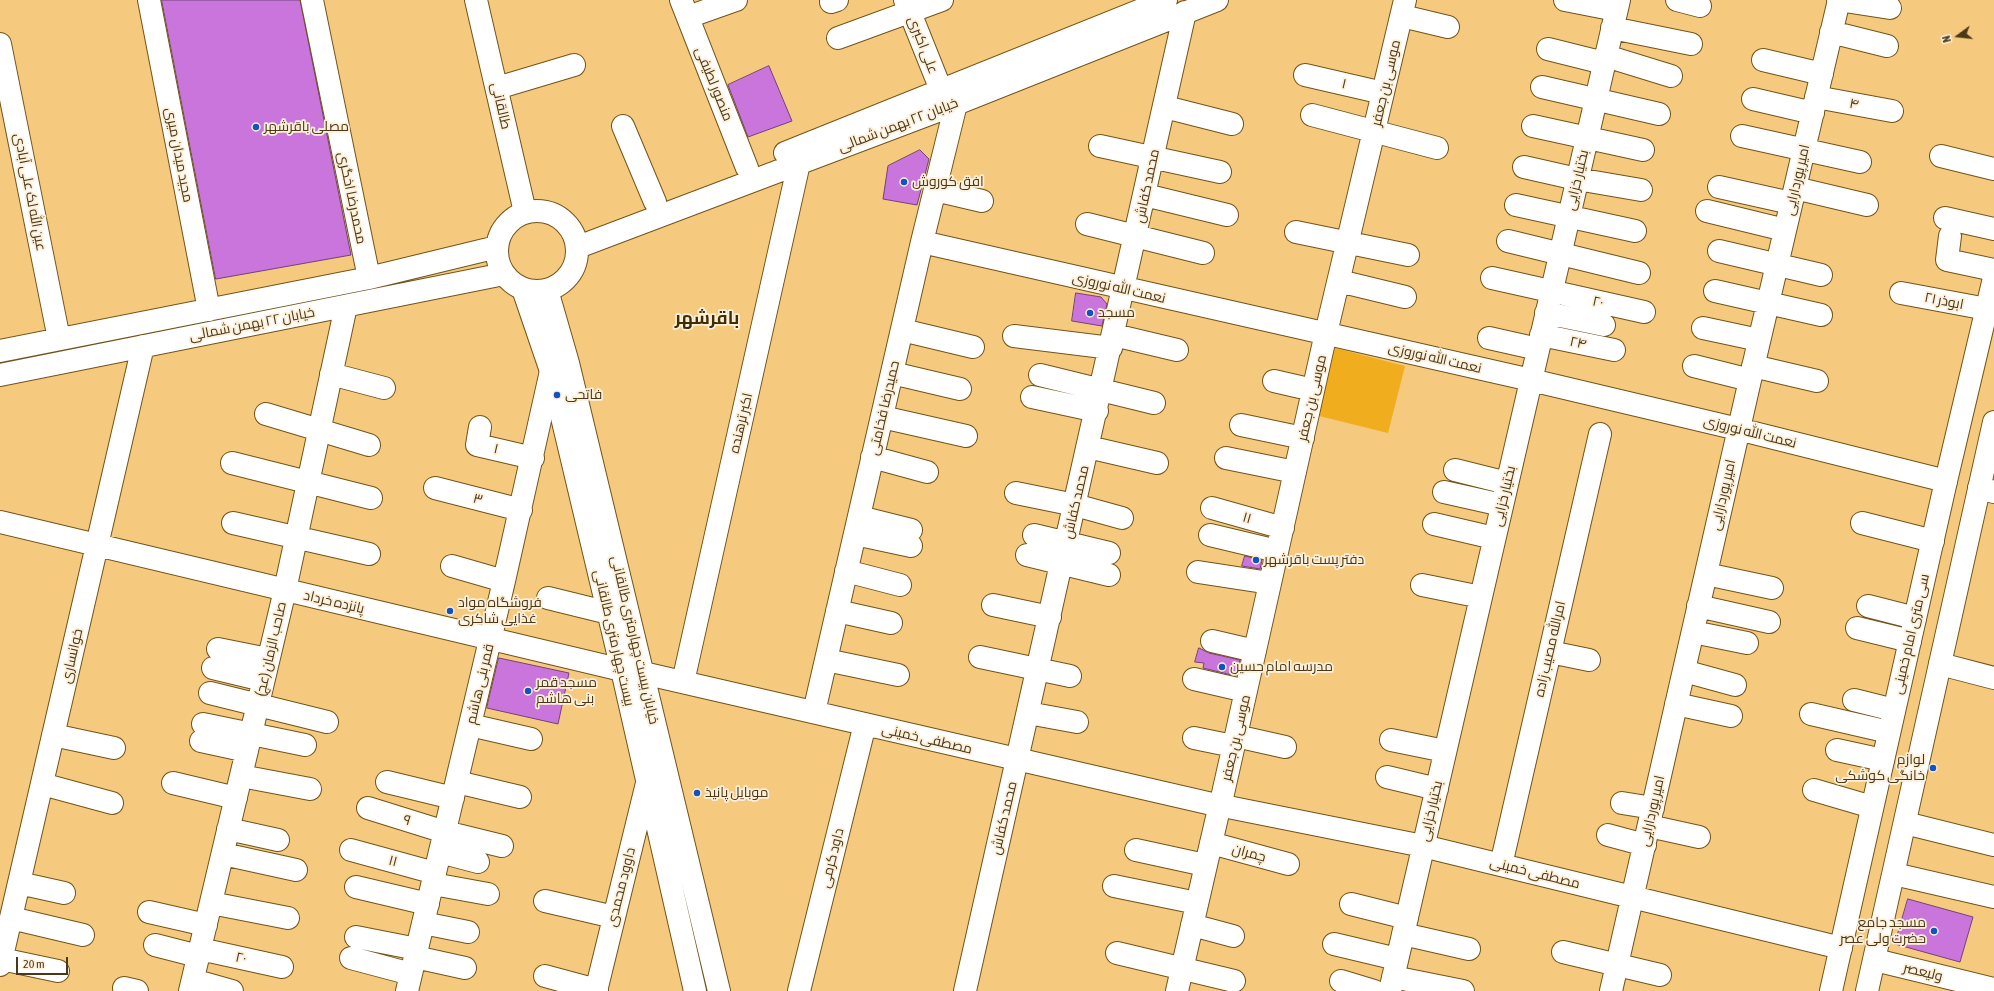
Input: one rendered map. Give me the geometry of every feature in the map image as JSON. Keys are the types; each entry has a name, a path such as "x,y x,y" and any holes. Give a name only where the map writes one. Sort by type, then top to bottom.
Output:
{"street":[{"name":"مجید میدان میری","path":"149,0 209,310"},
{"name":"محمدرضا اخگری","path":"312,0 369,278"},
{"name":"طالقانی","path":"476,0 525,212"},
{"path":"684,9 736,0"},
{"path":"838,38 908,6 942,0"},
{"name":"خیابان ۲۲ بهمن شمالی","path":"576,240 799,163 948,97 1132,6 1166,0"},
{"name":"خیابان ۲۲ بهمن شمالی","path":"576,240 655,202 1217,0"},
{"path":"1565,0 1616,13 1691,44"},
{"path":"1677,0 1700,6"},
{"path":"1838,0 1890,8"},
{"name":"امیر پوردارایی","path":"1610,991 1633,897 1738,429 1822,74 1838,0"},
{"name":"علی اکبری","path":"908,6 948,97"},
{"path":"1404,8 1448,26"},
{"name":"موسی بن جعفر","path":"1176,991 1235,741 1338,281 1404,8"},
{"name":"منصور لطیفی","path":"684,9 747,168"},
{"name":"محمد کفاش","path":"965,991 1136,237 1185,12"},
{"name":"بختیار خزایی","path":"1394,976 1616,13"},
{"path":"1831,32 1887,46"},
{"name":"عین الله لک علی آبادی","path":"0,44 60,339"},
{"path":"1548,49 1605,60 1671,76"},
{"path":"1763,60 1822,74"},
{"path":"497,88 574,65"},
{"name":"۱","path":"1305,75 1383,93"},
{"path":"1542,87 1659,114"},
{"name":"حمیدرضا فخامتی","path":"814,712 935,190 948,97"},
{"path":"1753,99 1814,105"},
{"name":"۴","path":"1814,105 1892,111"},
{"path":"1164,107 1232,124"},
{"path":"1312,115 1437,148"},
{"path":"623,126 655,202"},
{"path":"1533,126 1643,150"},
{"path":"1742,136 1860,162"},
{"path":"1100,146 1220,172"},
{"path":"1941,156 1994,169"},
{"name":"اکبر ترهنده","path":"683,682 799,163"},
{"path":"1524,167 1577,179 1641,190"},
{"path":"1719,187 1793,195 1867,206"},
{"path":"935,190 982,201"},
{"path":"1145,195 1227,214"},
{"path":"1516,205 1635,231"},
{"path":"536,210 548,211 563,220 576,240 577,259 573,269 566,279 558,286 547,290 535,291 523,289 512,283 504,274 498,261 497,247 500,235 506,225 514,217 525,212 536,210"},
{"path":"1707,211 1785,230"},
{"path":"1087,224 1203,253"},
{"path":"1994,229 1948,227 1947,260 1994,270"},
{"path":"1296,232 1408,255"},
{"path":"1508,241 1560,255 1639,273"},
{"name":"نعمت الله نوروزی","path":"922,242 1531,380 1738,429 1946,481"},
{"name":"خیابان ۲۲ بهمن شمالی","path":"0,351 369,278 497,247"},
{"path":"1719,251 1821,275"},
{"name":"خیابان ۲۲ بهمن شمالی","path":"0,374 504,274"},
{"name":"۲۰","path":"1492,278 1644,312"},
{"name":"سی متری امام خمینی","path":"1831,991 1946,481 1994,278"},
{"path":"1338,281 1405,297"},
{"name":"بیست چهار متری طالقانی","path":"523,289 559,367 609,613 632,672 647,783 695,991"},
{"name":"خیابان بیست چهارمتری طالقانی","path":"547,290 559,367 632,672 720,991"},
{"path":"1714,291 1821,315"},
{"name":"ابوذر ۲۱","path":"1901,293 1987,309"},
{"name":"صاحب الزمان (عج)","path":"191,986 285,590 346,306"},
{"path":"1546,313 1604,325"},
{"path":"1703,328 1759,340"},
{"path":"902,330 973,347"},
{"path":"1014,336 1112,342 1177,350"},
{"name":"۲۴","path":"1489,338 1614,350"},
{"name":"خوانساری","path":"1,962 143,346"},
{"path":"1694,366 1817,381"},
{"name":"قمر بنی هاشم","path":"413,968 491,639 532,458 559,367"},
{"path":"892,373 960,389"},
{"path":"331,374 384,388"},
{"path":"1040,375 1154,403"},
{"path":"1274,381 1314,390"},
{"path":"1032,397 1096,411"},
{"path":"266,414 369,445"},
{"path":"882,417 966,436"},
{"path":"1867,991 1940,664 1987,490 1994,422"},
{"path":"1241,425 1303,438"},
{"name":"۱","path":"480,427 477,445 532,458"},
{"name":"امرالله مصیب زاده","path":"1501,865 1600,434"},
{"path":"1088,447 1158,463"},
{"path":"872,457 927,472"},
{"path":"1226,458 1295,472"},
{"path":"232,463 371,498"},
{"path":"1455,470 1507,483"},
{"name":"۳","path":"435,488 520,510"},
{"path":"1444,492 1502,505"},
{"path":"1016,493 1075,505 1122,518"},
{"name":"۱۱","path":"1212,508 1283,528"},
{"name":"پانزده خرداد","path":"0,522 632,672"},
{"path":"232,523 369,554"},
{"path":"1862,523 1933,541"},
{"path":"1434,524 1494,538"},
{"path":"857,525 911,538"},
{"path":"1210,535 1277,550"},
{"path":"1031,545 1064,553 1109,575"},
{"path":"1064,553 1109,553"},
{"path":"452,566 504,581"},
{"path":"846,571 900,585"},
{"path":"1198,572 1270,583"},
{"path":"1706,574 1772,588"},
{"path":"1422,585 1481,597"},
{"path":"548,598 609,613"},
{"path":"993,605 1050,617"},
{"path":"1698,606 1769,622"},
{"path":"1868,606 1915,618"},
{"path":"837,611 891,623"},
{"path":"1857,628 1910,641"},
{"path":"1693,632 1747,643"},
{"path":"1212,641 1255,651"},
{"path":"1550,652 1588,660"},
{"path":"980,656 1070,676"},
{"path":"263,680 216,659 268,659"},
{"path":"826,660 898,675"},
{"path":"1940,664 1994,678"},
{"path":"1684,671 1734,685"},
{"name":"مصطفی خمینی","path":"632,672 683,682 1220,805 1423,846 1841,948"},
{"path":"1194,679 1246,691"},
{"path":"210,693 327,722"},
{"path":"1854,700 1894,710"},
{"path":"1676,704 1731,716"},
{"path":"1028,713 1077,722"},
{"path":"1811,714 1889,732"},
{"name":"داود کرمی","path":"799,991 865,724"},
{"path":"470,725 530,739"},
{"path":"202,732 249,742 305,744"},
{"path":"53,735 114,748"},
{"path":"1194,738 1285,747"},
{"path":"1391,740 1445,751"},
{"path":"1837,750 1883,760"},
{"path":"241,776 310,790"},
{"path":"1386,777 1437,788"},
{"path":"387,782 520,797"},
{"path":"173,783 236,798"},
{"name":"داوود محمدی","path":"597,990 647,783"},
{"path":"42,784 112,803"},
{"path":"1814,790 1872,807"},
{"path":"1622,803 1649,826"},
{"name":"۹","path":"368,808 443,842"},
{"path":"1905,823 1994,845"},
{"path":"1608,835 1649,826 1698,837"},
{"path":"228,830 278,840"},
{"path":"443,842 502,846"},
{"path":"443,842 478,862"},
{"name":"چمران","path":"1211,843 1288,864"},
{"name":"۱۱","path":"351,850 430,896"},
{"path":"1136,850 1205,865"},
{"path":"223,854 296,870"},
{"path":"1894,874 1994,897"},
{"path":"19,883 64,893"},
{"path":"1114,886 1197,903"},
{"path":"356,887 430,896 488,894"},
{"path":"430,896 468,932"},
{"path":"545,901 614,918"},
{"path":"211,903 288,918"},
{"path":"1351,904 1405,926 1469,949"},
{"path":"149,912 206,925"},
{"path":"11,918 83,934"},
{"path":"1192,925 1233,936"},
{"path":"356,937 413,968"},
{"name":"۲۰","path":"155,944 282,967"},
{"path":"1334,944 1394,976 1463,991"},
{"path":"1563,952 1660,975"},
{"path":"1117,954 1234,981"},
{"path":"351,958 413,968 465,968"},
{"name":"وليعصر","path":"1875,960 1994,989"},
{"path":"1,962 58,971"},
{"path":"545,976 597,990"},
{"path":"1341,981 1374,991"},
{"path":"191,986 232,991"}],"shaded area":[{"path":"1331,347 1405,366 1388,433 1315,415"}],"building":[{"name":"مصلی باقرشهر","path":"162,0 300,0 351,255 216,279"},
{"path":"769,66 792,121 748,137 728,85"},
{"name":"افق کوروش","path":"920,150 929,159 917,205 883,199 888,166"},
{"name":"مسجد","path":"1076,293 1101,297 1107,304 1102,326 1072,321"},
{"path":"1245,556 1262,560 1260,569 1242,566"},
{"name":"مدرسه امام حسین","path":"1199,648 1209,653 1240,660 1236,676 1203,668 1204,663 1195,662"},
{"name":"مسجد قمر بنی هاشم","path":"499,658 569,673 558,724 487,708"},
{"name":"مسجد جامع حضرت ولی عصر","path":"1908,899 1973,917 1960,962 1895,944"}],"place":[{"name":"مصلی باقرشهر","path":"256,127"},
{"name":"افق کوروش","path":"904,182"},
{"name":"مسجد","path":"1090,313"},
{"name":"فاتحی","path":"557,395"},
{"name":"دفتر پست باقرشهر","path":"1256,560"},
{"name":"فروشگاه مواد غذایی شاکری","path":"450,611"},
{"name":"مدرسه امام حسین","path":"1222,667"},
{"name":"مسجد قمر بنی هاشم","path":"528,691"},
{"name":"لوازم خانگی کوشکی","path":"1933,768"},
{"name":"موبایل پانیذ","path":"697,793"},
{"name":"مسجد جامع حضرت ولی عصر","path":"1934,931"}],"district":[{"name":"باقرشهر","path":"707,318"}]}
